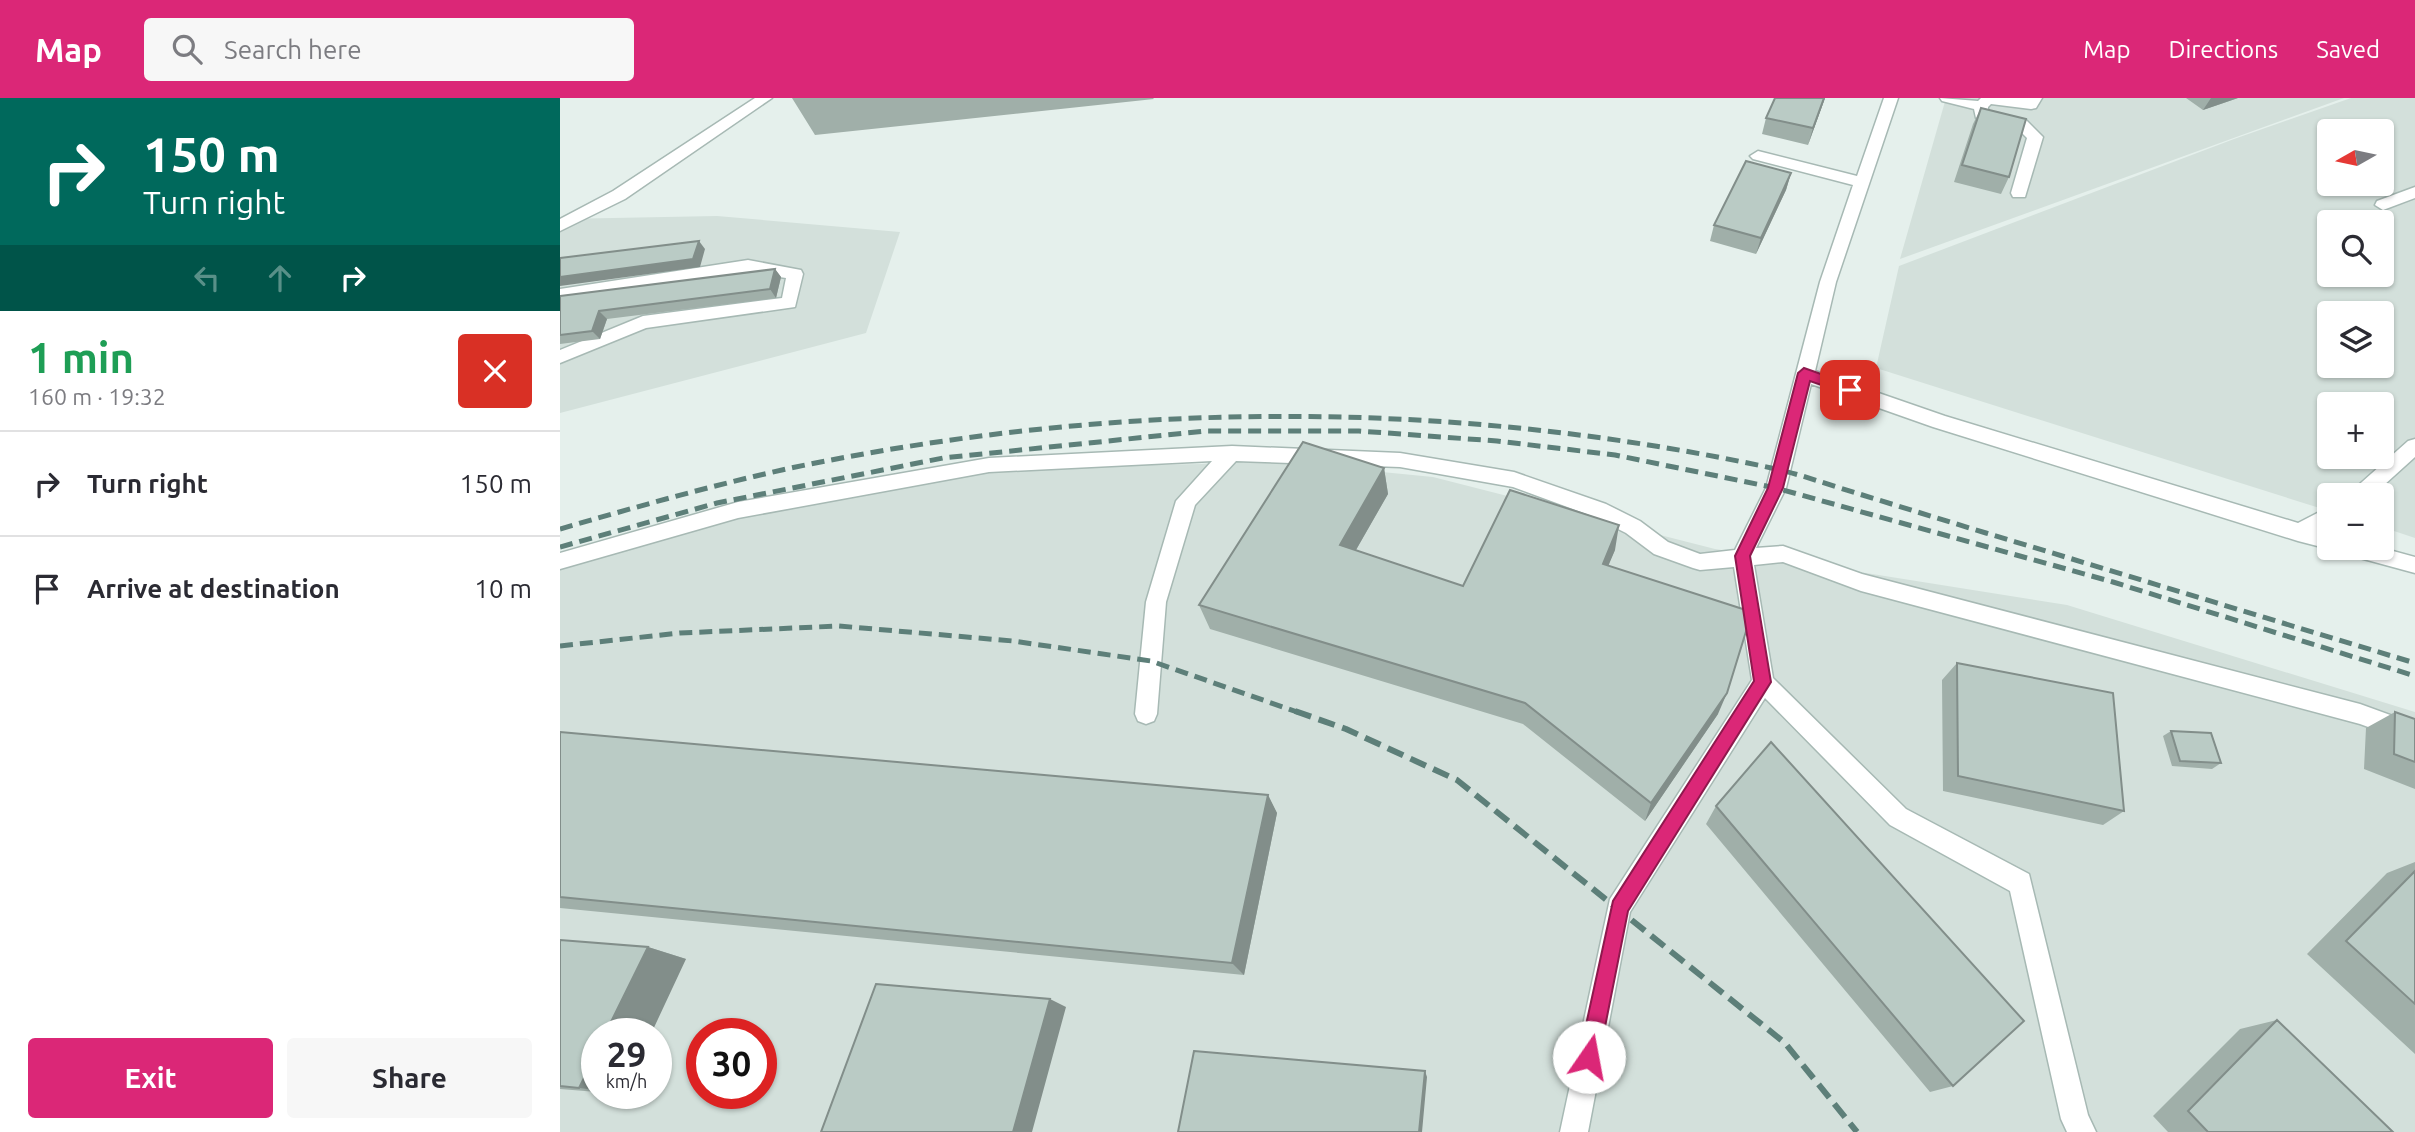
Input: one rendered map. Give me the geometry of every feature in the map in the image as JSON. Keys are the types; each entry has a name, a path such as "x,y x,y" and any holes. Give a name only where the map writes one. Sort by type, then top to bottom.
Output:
{"street":[{"path":"560,226 619,195 765,98"},
{"path":"1891,98 1828,282 1776,488 1742,556 1763,682 1898,817 2020,883 2076,1119 2082,1132"},
{"path":"1947,98 1981,106"},
{"path":"1981,106 1988,99 2031,105 2035,98"},
{"path":"1981,106 1982,115 2021,123 2035,136 2019,193"},
{"path":"1758,156 1862,182"},
{"path":"2383,205 2415,192"},
{"path":"560,295 748,266 795,274 789,303 643,322 560,356"},
{"path":"1804,373 1940,422 2317,538"},
{"path":"2373,483 2415,446"},
{"path":"1146,715 1156,602 1186,501 1232,453"},
{"path":"560,561 738,510 989,465 1152,454 1232,453 1400,460 1514,480 1599,510 1633,527 1661,548 1700,562 1783,554 1860,582 2360,714 2415,734"},
{"path":"2298,533 2317,522"},
{"path":"2394,559 2415,565"},
{"path":"1574,1132 1619,908 1763,682"}],"shaded area":[{"path":"1946,98 2344,98 1900,259"},
{"path":"2351,98 2415,98 2415,538 2394,531 2394,483 2317,483 2317,507 1876,368 1899,266 2234,139"},
{"path":"717,216 900,232 866,333 560,413 560,219"},
{"path":"1249,459 1433,477 1715,549 2067,605 2415,712 2415,1132 560,1132 560,566 739,513 993,468 1202,464"}],"building":[{"path":"1775,98 1824,98 1813,128 1766,118"},
{"path":"1981,108 2026,119 2009,177 1962,165"},
{"path":"1746,161 1791,173 1761,238 1714,225"},
{"path":"699,241 693,259 560,277 560,258"},
{"path":"775,269 770,289 599,311 592,331 560,335 560,296"},
{"path":"1303,442 1384,468 1340,545 1463,586 1510,490 1619,525 1603,564 1752,612 1727,693 1651,803 1525,703 1199,605"},
{"path":"1957,663 2113,693 2124,811 1958,776"},
{"path":"2395,712 2415,719 2415,762 2394,754"},
{"path":"2171,731 2211,733 2221,763 2180,761"},
{"path":"560,732 1268,795 1232,963 560,897"},
{"path":"1771,742 2024,1021 1953,1086 1716,806"},
{"path":"2415,871 2415,1004 2346,941"},
{"path":"560,940 648,947 613,1018 581,1018 581,1084 579,1088 560,1086"},
{"path":"876,984 1050,999 1013,1132 821,1132"},
{"path":"2277,1020 2393,1132 2208,1132 2188,1111"},
{"path":"1194,1051 1425,1071 1419,1132 1178,1132"}],"railway":[{"path":"560,529 791,468 913,446 1036,429 1160,420 1284,416 1407,420 1531,429 1654,446 1784,471 2415,663"},
{"path":"560,547 717,503 943,458 1205,431 1359,431 1497,441 1615,455 1776,488 2113,582 2415,676"},
{"path":"560,646 680,633 839,626 1013,641 1151,661 1300,713"},
{"path":"1295,711 1346,729 1457,780 1785,1043 1857,1132"}],"route":[{"path":"1589,1057 1619,908 1763,682 1742,556 1776,488 1804,373 1850,390"}]}
